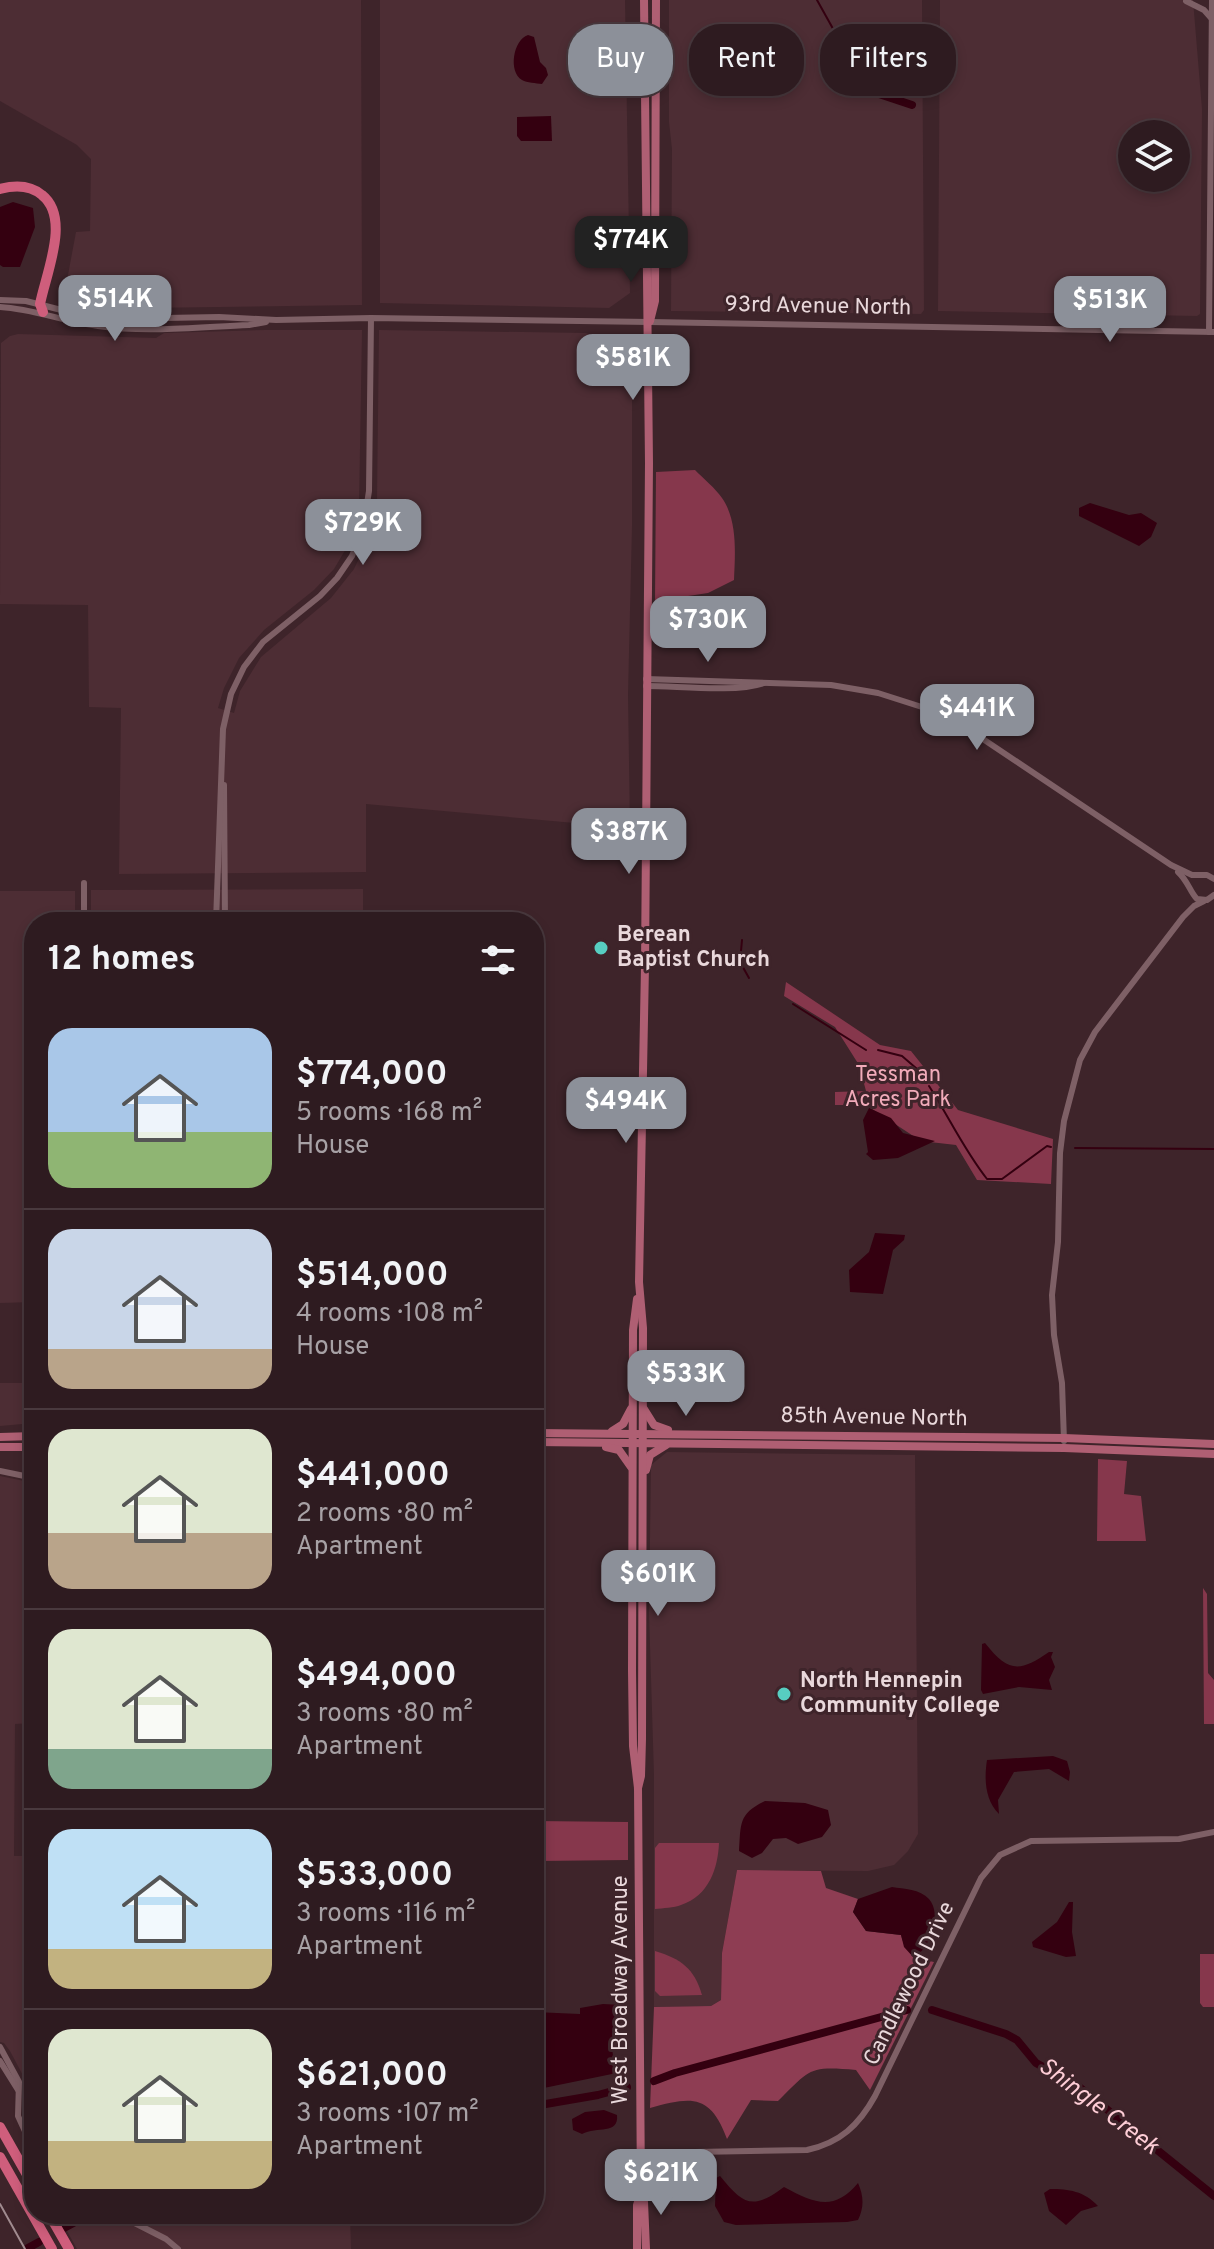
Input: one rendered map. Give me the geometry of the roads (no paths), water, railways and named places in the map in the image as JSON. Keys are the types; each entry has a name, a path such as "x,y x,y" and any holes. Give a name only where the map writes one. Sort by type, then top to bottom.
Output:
{"highway":[{"path":"0,189 22,187 37,191 53,205 57,223 42,308"},
{"path":"0,2127 24,2169"},
{"path":"0,2157 24,2199"},
{"path":"38,2224 52,2249"},
{"path":"55,2224 69,2249"}],"main road":[{"name":"West Broadway Avenue","path":"644,0 647,311 650,322"},
{"name":"West Broadway Avenue","path":"638,1788 642,1739 642,1504 637,1401 643,1314 639,1290 646,934 650,322 655,301 656,0"},
{"path":"607,1433 626,1421 637,1401 648,1418 664,1429 774,1431 789,1435"},
{"name":"85th Avenue North","path":"544,1438 607,1433 671,1444 1214,1444"},
{"name":"85th Avenue North","path":"544,1439 789,1435 1064,1443 1214,1454"},
{"path":"0,1437 24,1436"},
{"name":"West Broadway Avenue","path":"637,1438 632,1470 633,1738 638,1788 639,2153 646,2249"},
{"path":"544,1444 612,1447 624,1455 632,1470"},
{"path":"642,1504 648,1459 658,1449 671,1444"},
{"path":"0,1447 24,1447"},
{"name":"West Broadway Avenue","path":"637,2249 637,2205 641,2193"}],"street":[{"path":"1212,0 1212,332"},
{"path":"1186,1 1204,10 1212,19"},
{"name":"93rd Avenue North","path":"0,300 111,319 371,318 1212,332"},
{"name":"93rd Avenue North","path":"0,307 42,308"},
{"path":"216,912 225,718 231,694 244,667 263,642 320,596 347,566 366,517 371,318"},
{"path":"646,682 728,679 855,688 925,708 982,737 1171,865 1214,879"},
{"path":"222,770 226,807 225,912"},
{"path":"1171,865 1197,899 1204,901"},
{"path":"1207,875 1214,868"},
{"path":"1183,917 1198,876"},
{"path":"84,883 84,912"},
{"path":"1064,1443 1062,1383 1054,1335 1052,1295 1058,1242 1060,1144 1080,1060 1095,1032 1183,917 1194,906 1214,895"},
{"path":"0,1471 24,1476"},
{"name":"Candlewood Drive","path":"639,2153 807,2150 825,2145 852,2129 875,2096 981,1878 992,1862 1010,1848 1040,1840 1179,1839 1214,1832"},
{"path":"1,2050 2,2061 18,2090 20,2123 24,2131"},
{"path":"137,2224 178,2249"}],"waterway":[{"path":"817,0 830,24"},
{"path":"885,96 912,105"},
{"path":"742,940 740,962 749,978"},
{"path":"793,1004 866,1050"},
{"path":"878,1050 902,1056 924,1075"},
{"path":"929,1086 987,1179 1002,1179 1047,1146 1051,1147"},
{"path":"1075,1148 1214,1149"},
{"name":"Shingle Creek","path":"654,2081 907,2010"},
{"name":"Shingle Creek","path":"932,2010 1017,2040 1036,2063 1078,2086 1214,2196"},
{"name":"Shingle Creek","path":"544,2104 627,2087"},
{"name":"Shingle Creek","path":"64,2228 71,2224"},
{"name":"Shingle Creek","path":"28,2248 39,2242"}],"railway":[{"path":"0,2204 25,2249"}],"place":[{"name":"Berean Baptist Church","path":"601,948"},
{"name":"North Hennepin Community College","path":"784,1694"}],"park label":[{"name":"Tessman Acres Park","path":"898,1088"}]}
